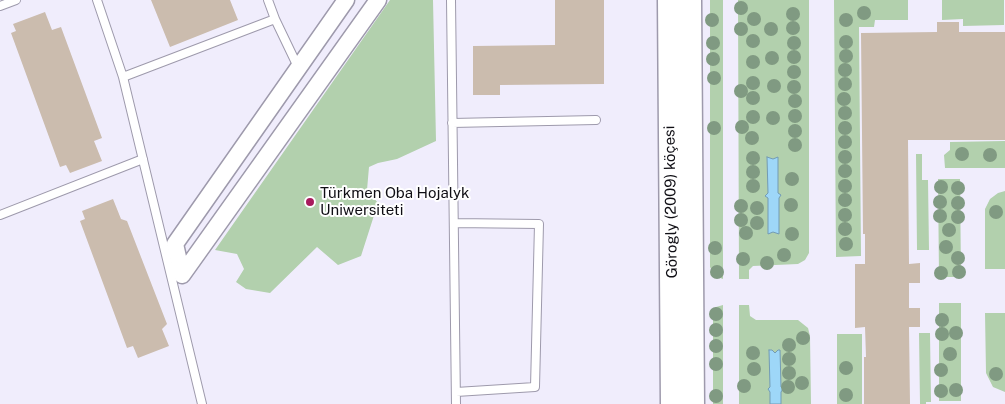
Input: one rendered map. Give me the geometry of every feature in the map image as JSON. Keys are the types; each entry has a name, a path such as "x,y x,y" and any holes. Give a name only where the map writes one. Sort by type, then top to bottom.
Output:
{"main road":[{"name":"Görogly (2009) köçesi","path":"668,0 672,404"},
{"name":"Görogly (2009) köçesi","path":"690,0 693,404"}],"street":[{"path":"346,0 175,244 182,275 378,0"}],"lane":[{"path":"0,6 16,0"},
{"path":"97,0 123,77 202,404"},
{"path":"268,0 298,68"},
{"path":"451,0 456,404"},
{"path":"123,77 275,19"},
{"path":"452,122 596,120"},
{"path":"0,215 143,159"},
{"path":"454,223 539,224 535,387 456,392"}],"green space":[{"path":"390,0 433,0 436,141 397,159 369,167 367,190 378,203 361,256 338,265 317,247 270,293 246,289 236,282 244,269 237,254 215,250"},
{"path":"710,0 723,0 723,279 715,276 710,267"},
{"path":"738,0 809,0 809,253 805,260 798,264 753,266 749,270 749,279 739,279"},
{"path":"834,0 908,0 908,20 875,20 874,27 859,27 861,256 836,257"},
{"path":"942,0 1004,0 1004,25 963,26 963,19 942,20"},
{"path":"1005,141 1005,168 945,168 944,155 950,150 950,142"},
{"path":"916,154 922,154 922,180 928,180 929,250 917,250"},
{"path":"938,179 960,179 961,277 939,277"},
{"path":"1005,191 1005,269 985,269 985,209 990,199 998,193"},
{"path":"939,303 961,303 961,401 939,401"},
{"path":"723,305 723,404 713,404 713,309"},
{"path":"739,305 749,305 750,316 756,320 798,320 808,328 810,336 811,404 739,404"},
{"path":"985,313 1005,313 1005,392 993,387 986,373"},
{"path":"919,333 930,333 931,402 926,402 926,404 920,404"},
{"path":"837,334 862,334 862,404 837,404"}],"water":[{"path":"767,157 773,159 778,157 778,193 781,195 779,198 779,234 773,232 768,234 768,198 765,196 768,193"},
{"path":"769,350 775,353 780,350 781,387 783,389 781,392 781,404 770,404 770,392 768,389 770,387"}],"building":[{"path":"151,0 230,0 238,20 170,47"},
{"path":"555,0 604,0 604,84 500,85 500,95 473,95 473,46 555,45"},
{"path":"45,12 52,30 61,27 102,138 94,141 102,161 70,173 66,165 60,167 11,33 16,31 13,24"},
{"path":"937,22 959,22 959,32 1005,32 1005,140 908,140 909,264 920,263 920,283 909,283 909,308 920,308 920,327 909,327 910,404 864,404 865,327 855,328 855,264 865,264 861,33 937,32"},
{"path":"113,199 121,219 127,221 167,324 162,329 169,346 138,358 133,346 127,348 80,221 85,219 82,211"}],"place":[{"name":"Türkmen Oba Hojalyk Uniwersiteti","path":"310,202"}]}
